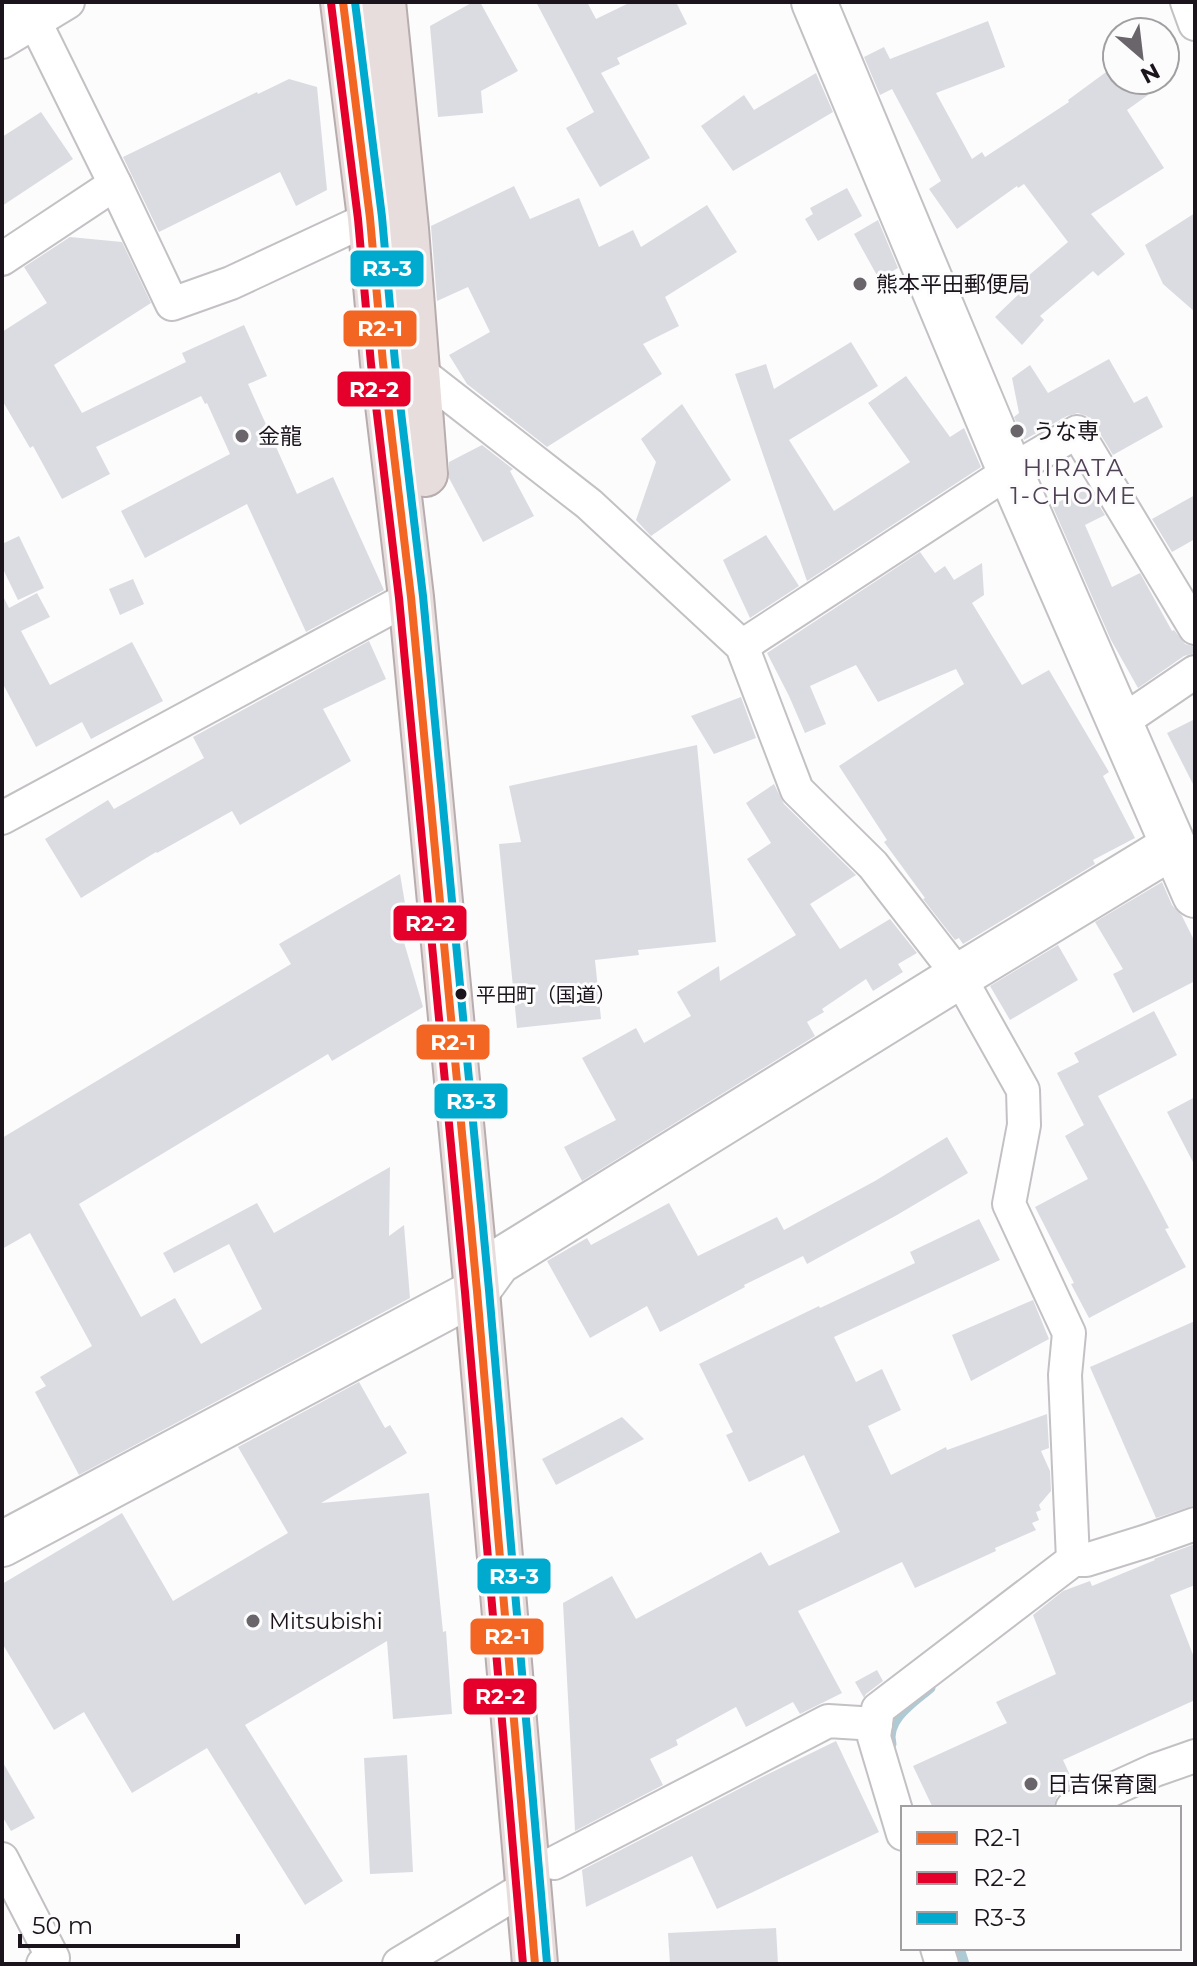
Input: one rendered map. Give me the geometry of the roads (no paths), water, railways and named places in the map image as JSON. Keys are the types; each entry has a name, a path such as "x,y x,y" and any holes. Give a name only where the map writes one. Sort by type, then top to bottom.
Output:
{"highway":[{"path":"343,2 370,218 400,366 438,621 487,1276 541,1875 561,1964"},
{"path":"383,2 406,229 400,366 411,597 487,1276"},
{"path":"535,1964 541,1875"}],"street":[{"path":"17,11 68,2"},
{"path":"814,2 1010,471 1120,723 1184,839 1195,895"},
{"path":"1187,2 1195,24"},
{"path":"2,42 17,11"},
{"path":"17,11 115,184 172,304 231,283 370,218"},
{"path":"2,259 115,184"},
{"path":"400,366 589,504 742,646 797,790 873,865 959,976 1023,1090 1024,1125 1009,1204 1069,1333 1065,1375 1073,1560"},
{"path":"742,646 1010,471 1077,432 1195,628"},
{"path":"2,818 411,597"},
{"path":"1120,723 1195,672"},
{"path":"2,1544 487,1276 959,976 1184,839"},
{"path":"901,1827 874,1737 878,1709 1073,1560 1086,1560 1195,1524"},
{"path":"399,1964 541,1875 828,1721 876,1724"},
{"path":"1076,1806 1155,1770 1195,1756"},
{"path":"2,1859 53,1958 43,1964"}],"waterway":[{"path":"892,1744 891,1735 897,1719 931,1688"},
{"path":"961,1950 965,1964"}],"place":[{"name":"熊本平田郵便局","path":"860,284"},
{"name":"うな専","path":"1017,431"},
{"name":"金龍","path":"242,436"},
{"name":"平田町（国道）","path":"461,994"},
{"name":"Mitsubishi","path":"253,1621"},
{"name":"日吉保育園","path":"1031,1784"}],"district":[{"name":"HIRATA 1-CHOME","path":"1074,482"}]}
